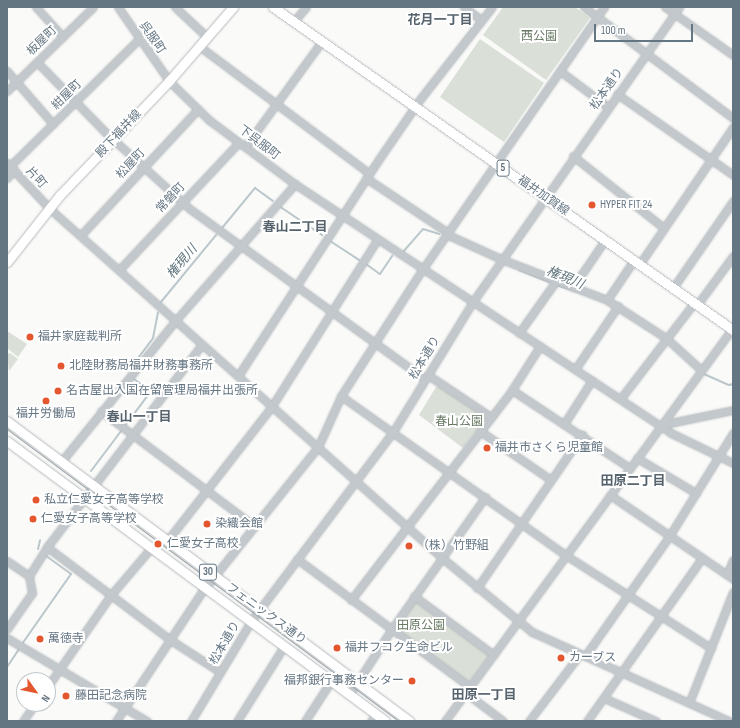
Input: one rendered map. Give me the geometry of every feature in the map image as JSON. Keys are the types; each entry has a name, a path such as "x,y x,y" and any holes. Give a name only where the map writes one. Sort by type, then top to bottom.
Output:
{"main road":[{"name":"殿下福井線","path":"7,262 50,209 169,81 233,7"},
{"name":"福井加賀線","path":"273,7 732,329"},
{"name":"フェニックス通り","path":"7,421 410,721"},
{"name":"フェニックス通り","path":"7,441 349,695 373,718 385,721"}],"street":[{"path":"36,7 63,37"},
{"name":"板屋町","path":"7,91 93,7"},
{"name":"呉服町","path":"118,7 138,39 169,81 198,109"},
{"path":"175,7 206,37"},
{"path":"294,21 306,7"},
{"path":"464,7 481,20"},
{"path":"238,376 341,215 415,106 492,7"},
{"path":"584,7 645,54 733,118"},
{"path":"116,721 169,639 205,588 318,447 341,396 376,346 446,233 604,7"},
{"path":"665,7 676,10 733,55"},
{"name":"松本通り","path":"191,721 251,621 358,481 393,432 472,303 501,259 676,10"},
{"name":"紺屋町","path":"7,178 10,166 138,39"},
{"path":"245,147 278,104 322,41"},
{"path":"199,46 278,104 367,176 446,233 554,284 573,287 607,300 618,306 665,340 701,370"},
{"path":"37,62 113,140 182,202 240,247 376,346 491,417"},
{"path":"7,71 53,124"},
{"path":"560,71 608,107"},
{"path":"617,94 733,174"},
{"name":"下呉服町","path":"198,109 209,120 295,184 422,270 576,368 660,425 733,463"},
{"name":"松屋町","path":"81,235 198,109"},
{"path":"607,300 664,228 733,127"},
{"name":"常磐町","path":"119,270 239,142"},
{"path":"573,156 664,228"},
{"name":"片町","path":"10,166 50,209 358,481 441,557 536,635 725,720"},
{"path":"61,462 176,320 295,184"},
{"path":"673,288 733,201"},
{"path":"167,541 272,406 377,240"},
{"path":"573,287 605,240"},
{"path":"621,398 665,340 696,304 733,256"},
{"path":"519,333 554,284"},
{"path":"576,368 618,306"},
{"path":"445,721 520,622 660,425 732,329"},
{"path":"7,629 32,593 29,576 46,547 93,485 125,431 202,344"},
{"path":"351,600 512,390 540,346"},
{"path":"564,424 592,380"},
{"path":"512,390 630,468"},
{"path":"341,396 567,556 711,648"},
{"path":"660,425 733,410"},
{"path":"101,412 254,526"},
{"path":"480,431 551,480"},
{"path":"529,721 582,655 670,535 733,433"},
{"path":"477,588 582,435"},
{"path":"637,458 696,493"},
{"path":"610,495 733,579"},
{"path":"349,695 414,596 485,497"},
{"path":"46,547 169,639 220,672"},
{"path":"56,675 110,596 151,548"},
{"path":"587,721 702,558"},
{"path":"297,559 470,687"},
{"path":"726,574 733,560"},
{"path":"7,561 29,576"},
{"path":"689,703 733,592"},
{"path":"414,596 494,655"},
{"path":"7,638 147,721"},
{"path":"237,721 284,646"},
{"path":"305,721 331,682"},
{"path":"466,693 503,721"},
{"path":"604,698 656,721"},
{"path":"22,721 29,712"}],"green space":[{"name":"西公園","path":"503,7 575,7 590,18 546,80 483,35"},
{"path":"480,39 544,83 504,142 440,97"},
{"path":"7,331 27,344 18,357 7,348"},
{"path":"10,353 18,359 9,371 7,354"},
{"name":"春山公園","path":"441,386 486,418 463,448 419,415 436,387"},
{"name":"田原公園","path":"415,598 489,656 469,683 394,629"}],"waterway":[{"name":"権現川","path":"222,228 255,188 273,201"},
{"name":"権現川","path":"279,206 322,235"},
{"name":"権現川","path":"403,252 423,229 439,234"},
{"name":"権現川","path":"161,302 216,235"},
{"name":"権現川","path":"330,241 359,260"},
{"name":"権現川","path":"366,264 380,274 392,256"},
{"name":"権現川","path":"519,270 552,283"},
{"name":"権現川","path":"556,285 586,295"},
{"name":"権現川","path":"129,370 153,338 158,312"},
{"name":"権現川","path":"704,374 729,385 733,384"},
{"path":"91,471 148,395 147,389 133,378"},
{"path":"38,549 40,540"},
{"path":"22,644 71,574 45,555"},
{"path":"7,667 20,648"}],"tram line":[{"path":"7,429 399,721"}],"place":[{"name":"HYPER FIT 24","path":"592,205"},
{"name":"福井家庭裁判所","path":"30,337"},
{"name":"北陸財務局福井財務事務所","path":"61,366"},
{"name":"名古屋出入国在留管理局福井出張所","path":"58,391"},
{"name":"福井労働局","path":"46,401"},
{"name":"福井市さくら児童館","path":"487,448"},
{"name":"私立仁愛女子高等学校","path":"36,500"},
{"name":"仁愛女子高等学校","path":"33,519"},
{"name":"染織会館","path":"207,524"},
{"name":"仁愛女子高校","path":"158,544"},
{"name":"（株）竹野組","path":"409,546"},
{"name":"萬徳寺","path":"40,639"},
{"name":"福井フコク生命ビル","path":"337,648"},
{"name":"カーブス","path":"561,658"},
{"name":"福邦銀行事務センター","path":"412,681"},
{"name":"藤田記念病院","path":"66,696"}],"district":[{"name":"花月一丁目","path":"440,20"},
{"name":"春山二丁目","path":"295,227"},
{"name":"春山一丁目","path":"139,417"},
{"name":"田原二丁目","path":"633,481"},
{"name":"田原一丁目","path":"484,695"}]}
